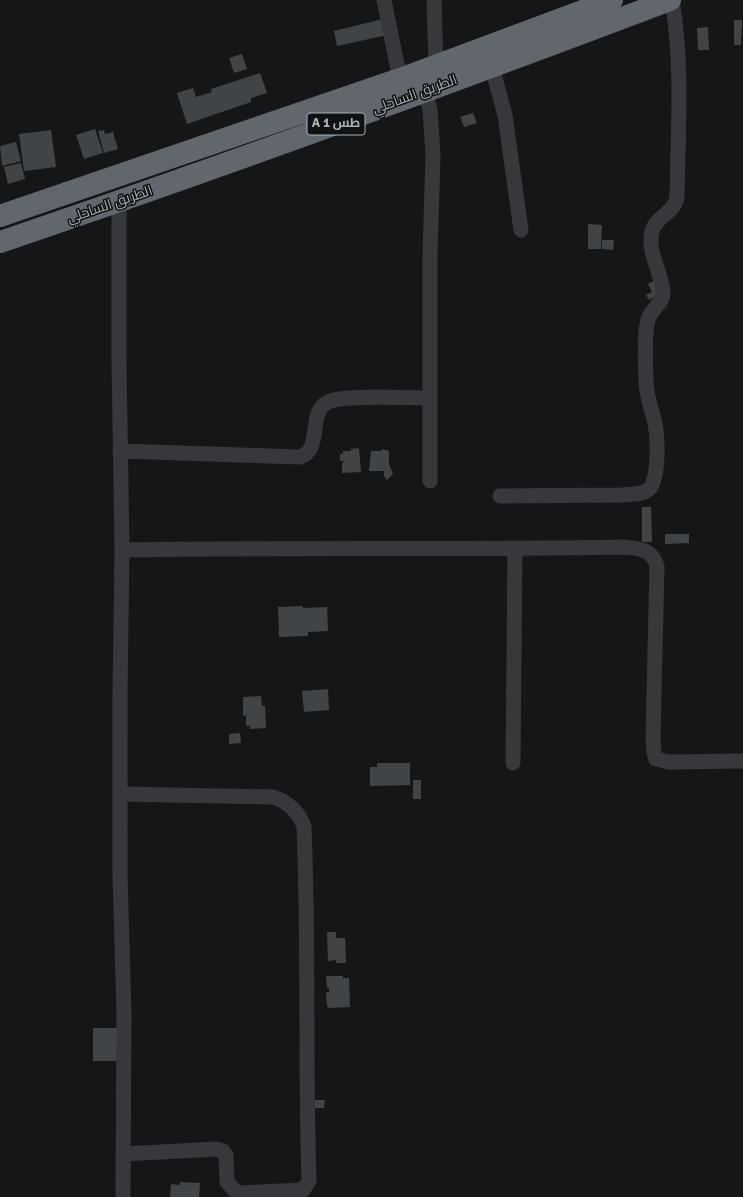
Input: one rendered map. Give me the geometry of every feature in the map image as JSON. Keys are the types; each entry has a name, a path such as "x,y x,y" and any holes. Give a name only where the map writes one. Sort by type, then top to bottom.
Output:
{"highway":[{"name":"الطريق الساحلي","path":"0,216 400,78 612,0"},
{"name":"الطريق الساحلي","path":"0,242 119,202 492,67 671,0"}],"street":[{"path":"384,0 400,78"},
{"path":"434,0 436,64"},
{"path":"500,496 622,495 641,493 648,490 652,486 657,458 654,420 646,392 647,335 649,317 661,301 663,292 653,253 652,232 656,224 676,204 677,196 678,64 677,36 671,0"},
{"path":"492,67 504,115 521,230"},
{"path":"425,91 430,117 434,154 431,196 429,398 430,481"},
{"path":"119,202 122,550 120,876 124,1014 123,1197"},
{"path":"120,451 300,457 305,454 311,446 321,408 327,402 350,398 429,398"},
{"path":"122,550 253,547 515,549 624,547 647,551 654,557 656,566 657,607 653,704 654,753 656,759 669,762 743,761"},
{"path":"513,763 515,549"},
{"path":"121,794 273,797 285,803 300,816 304,827 307,898 306,1081 309,1181 303,1190 237,1193 227,1182 226,1155 224,1150 216,1149 123,1154"}],"building":[{"path":"383,19 387,35 337,46 334,31"},
{"path":"734,20 742,20 741,45 734,45"},
{"path":"708,27 709,50 698,50 697,28"},
{"path":"242,54 247,69 234,73 229,58"},
{"path":"260,73 267,93 251,98 251,102 187,124 177,93 193,88 196,97 212,92 211,89"},
{"path":"473,113 477,123 464,127 460,117"},
{"path":"95,129 103,153 84,159 76,135"},
{"path":"51,130 56,167 24,171 19,134"},
{"path":"104,130 105,134 113,132 118,149 104,153 98,131"},
{"path":"16,142 21,161 2,166 0,146"},
{"path":"21,163 25,179 8,184 4,167"},
{"path":"588,224 602,225 601,249 588,249"},
{"path":"602,240 614,240 613,250 602,249"},
{"path":"656,280 663,292 649,300 646,295 652,292 648,284"},
{"path":"359,448 361,472 342,473 342,464 344,461 340,461 340,454 343,454 343,451 351,451 351,449"},
{"path":"382,449 389,451 389,464 393,474 387,480 384,476 384,471 369,471 371,451 382,451"},
{"path":"642,507 651,507 652,542 642,542"},
{"path":"665,534 689,534 689,543 665,544"},
{"path":"303,606 303,608 327,607 328,631 308,632 308,636 279,637 278,607"},
{"path":"328,689 329,710 304,712 302,691"},
{"path":"261,696 262,706 265,706 266,728 250,729 250,726 246,726 246,715 243,716 243,697"},
{"path":"240,733 241,743 229,744 229,734"},
{"path":"377,763 410,763 410,785 370,786 370,767 377,767"},
{"path":"413,780 421,780 421,799 413,799"},
{"path":"327,932 336,932 336,938 345,938 346,963 336,963 336,960 328,961"},
{"path":"326,976 343,976 343,978 349,978 350,1007 329,1008 327,1006 326,992 329,992 329,988 327,988"},
{"path":"93,1028 121,1028 121,1061 93,1061"},
{"path":"315,1100 325,1100 324,1108 315,1108"},
{"path":"180,1182 200,1183 199,1197 170,1197 171,1184 180,1185"}]}
